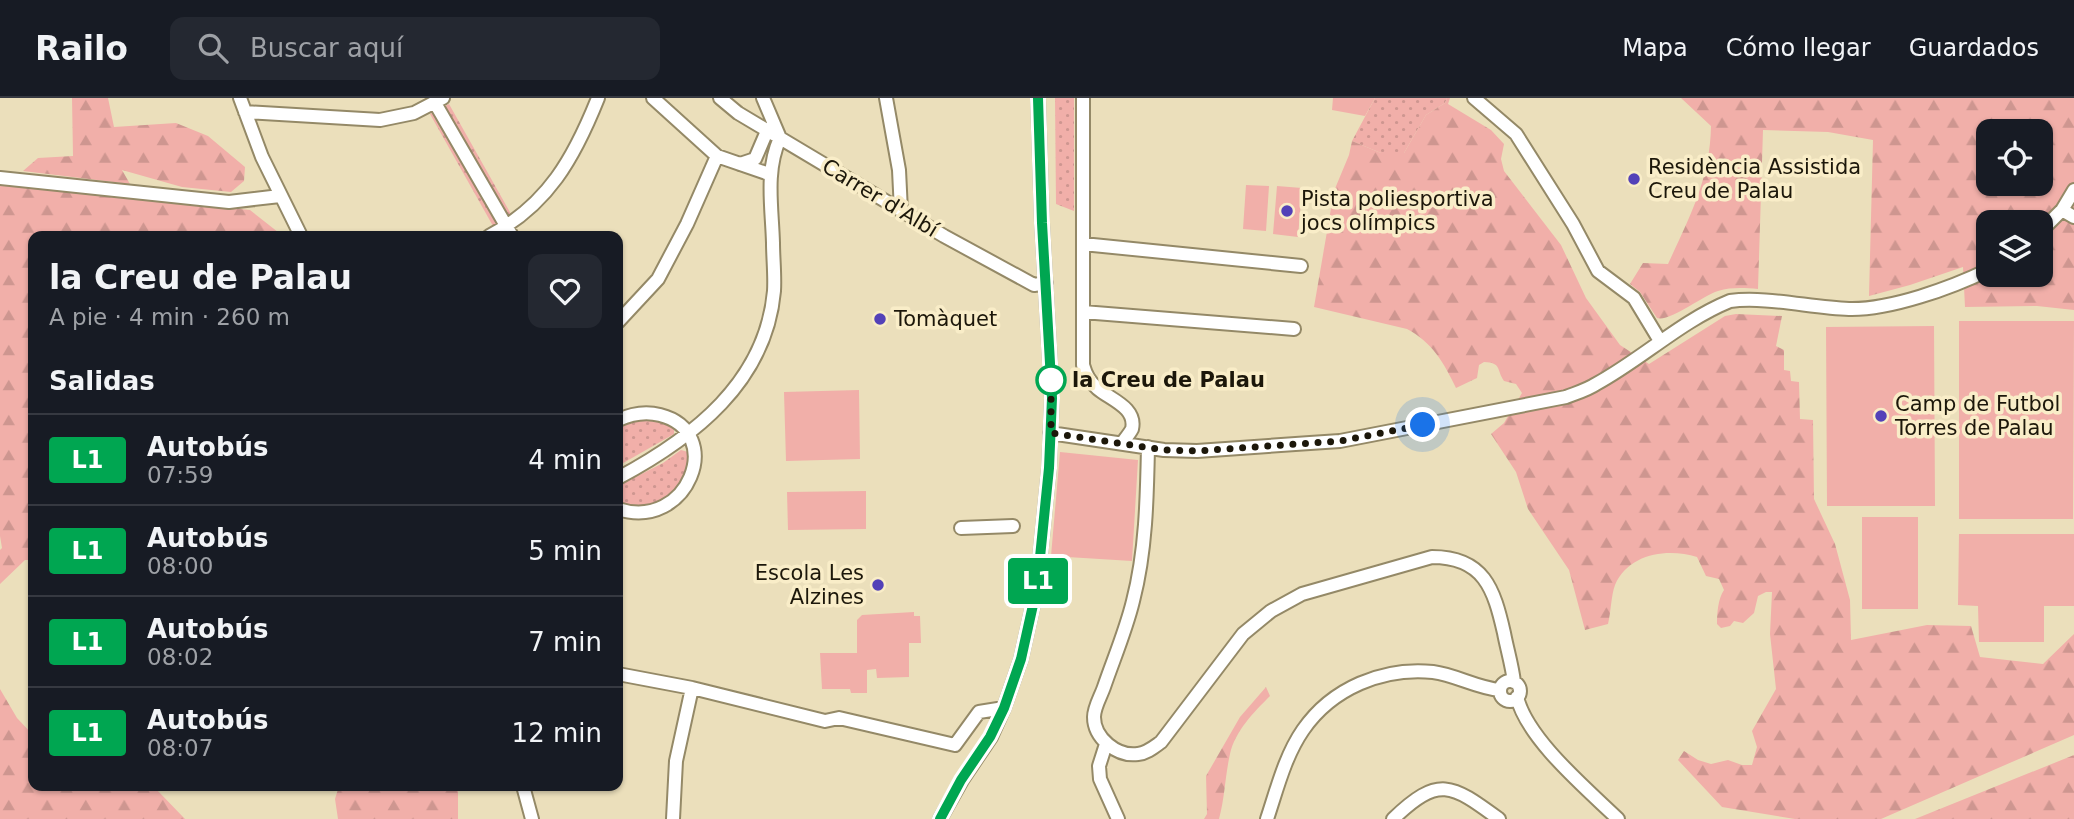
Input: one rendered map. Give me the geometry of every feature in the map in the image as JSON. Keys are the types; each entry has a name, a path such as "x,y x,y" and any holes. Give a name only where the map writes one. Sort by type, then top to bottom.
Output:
{"street":[{"path":"240,98 280,196 298,231"},
{"path":"245,112 380,120 414,113 439,100 510,231 568,163 598,98"},
{"path":"653,98 717,156 769,174"},
{"name":"Carrer d'Albí","path":"720,98 738,113 901,211 1034,285 1046,284"},
{"path":"623,475 651,461 720,406 747,372 765,333 774,290 769,174 780,138 763,98"},
{"path":"886,98 899,170 901,211"},
{"path":"940,819 961,780 990,737 1004,708 1021,659 1037,587 1051,433 1052,386 1038,98"},
{"path":"1083,98 1083,365 1086,377 1125,408 1131,417 1132,429 1122,443"},
{"path":"1474,98 1516,135 1573,224 1598,271 1634,298 1660,341"},
{"path":"740,164 755,159 767,131"},
{"path":"623,317 658,279 687,224 717,156"},
{"path":"0,178 229,202 280,196"},
{"path":"2053,219 2074,190"},
{"path":"2062,210 2074,217"},
{"path":"1083,244 1301,266"},
{"path":"1051,433 1197,451 1340,441 1566,397 1595,385 1713,308 1730,301 1848,309 1874,308 1903,302 1976,275"},
{"path":"1083,312 1294,329"},
{"path":"623,419 639,414 659,415 677,422 688,434 693,446 694,466 688,484 679,496 667,505 649,512 623,510"},
{"path":"1148,447 1141,555 1135,590 1095,710 1096,727 1106,744 1127,754 1138,754 1149,751 1161,742 1243,634 1287,600 1432,557 1445,557 1469,564 1481,573 1491,587 1514,682 1520,691 1517,698 1523,717 1537,736 1618,819"},
{"path":"961,528 1013,526"},
{"path":"1267,819 1289,757 1303,730 1331,699 1348,689 1390,673 1411,671 1448,675 1500,690 1506,699 1517,698"},
{"path":"623,675 692,688 825,720 839,718 955,745 979,712 1004,708"},
{"path":"1500,690 1507,681 1514,682"},
{"path":"673,819 676,761 692,688"},
{"path":"1106,744 1099,766 1100,779 1118,819"},
{"path":"1393,819 1419,796 1438,789 1464,793 1499,819"},
{"path":"524,791 532,819"}],"green space":[{"path":"72,98 108,98 114,127 176,123 208,136 245,167 244,181 231,192 182,187 122,170 130,184 23,171 38,158 73,156"},
{"path":"1055,98 1074,98 1074,211 1056,204"},
{"path":"1333,98 1375,98 1365,116 1332,110"},
{"path":"1375,98 1447,98 1445,103 1426,115 1404,153 1381,153 1352,141"},
{"path":"1447,98 1450,98 1448,104 1491,130 1504,144 1501,159 1504,171 1561,245 1586,298 1620,345 1649,364 1725,316 1782,316 1776,346 1784,350 1784,370 1790,371 1791,381 1799,382 1800,419 1813,420 1814,499 1835,544 1850,600 1851,640 1927,625 1971,626 1980,657 2043,664 2074,634 2074,735 1881,819 1795,819 1722,807 1678,760 1684,751 1711,764 1728,760 1752,765 1757,747 1752,731 1776,689 1770,634 1772,592 1758,596 1754,613 1743,623 1734,621 1730,626 1721,628 1717,624 1717,615 1724,590 1719,579 1706,576 1697,557 1662,553 1639,560 1621,574 1615,585 1608,624 1585,630 1569,570 1528,509 1516,472 1491,434 1504,423 1522,393 1516,384 1504,381 1496,365 1484,362 1479,365 1477,378 1456,388 1436,354 1416,334 1407,329 1314,307 1334,191 1352,141 1381,153 1404,153 1426,115 1445,103"},
{"path":"1681,98 2074,98 2074,310 2037,306 1965,307 1963,267 1869,296 1873,140 1828,132 1763,130 1758,289 1733,288 1718,291 1678,313 1657,318 1640,292 1630,284 1643,263 1668,264 1703,180 1711,126"},
{"path":"449,104 511,214 493,226 430,114"},
{"path":"0,184 250,210 277,231 28,231 28,560 0,584"},
{"path":"1246,185 1269,186 1266,231 1243,229"},
{"name":"Pista poliesportiva jocs olímpics","path":"1277,186 1302,188 1298,237 1273,234"},
{"path":"1959,321 2074,321 2073,519 1959,519"},
{"name":"Camp de Futbol Torres de Palau","path":"1934,326 1935,506 1827,506 1826,327"},
{"path":"859,390 860,459 786,461 784,392"},
{"path":"637,419 658,419 674,425 674,434 623,463 623,426"},
{"path":"681,450 688,452 689,464 680,484 673,492 648,505 623,504 623,483 663,463"},
{"path":"1060,452 1138,460 1132,561 1051,556"},
{"path":"866,491 866,529 788,530 787,492"},
{"path":"1862,517 1918,517 1918,609 1862,609"},
{"path":"1959,534 2074,534 2074,606 2044,606 2044,642 1979,642 1978,606 1958,605"},
{"path":"914,612 914,616 920,616 921,643 909,643 909,677 877,678 876,669 867,670 867,693 851,693 850,689 822,689 820,653 857,653 857,620 862,615"},
{"path":"1266,687 1270,696 1246,722 1232,746 1219,819 1204,819 1207,814 1206,776 1240,717"},
{"path":"0,689 17,718 28,730 28,791 158,791 185,819 0,819"},
{"path":"2074,755 2074,819 1915,819"},
{"path":"337,791 458,791 458,819 338,819 335,799"}],"bus line":[{"name":"L1","path":"940,819 961,780 990,737 1004,708 1021,659 1037,587 1049,468 1052,398 1038,98"}],"place":[{"name":"Residència Assistida Creu de Palau","path":"1634,179"},
{"name":"Pista poliesportiva jocs olímpics","path":"1287,211"},
{"name":"Tomàquet","path":"880,319"},
{"name":"la Creu de Palau","path":"1051,380"},
{"name":"Camp de Futbol Torres de Palau","path":"1881,416"},
{"name":"Escola Les Alzines","path":"878,585"}],"route":[{"path":"1051,380 1051,377 1052,398 1051,433 1164,450 1197,451 1340,441 1423,425"}]}
